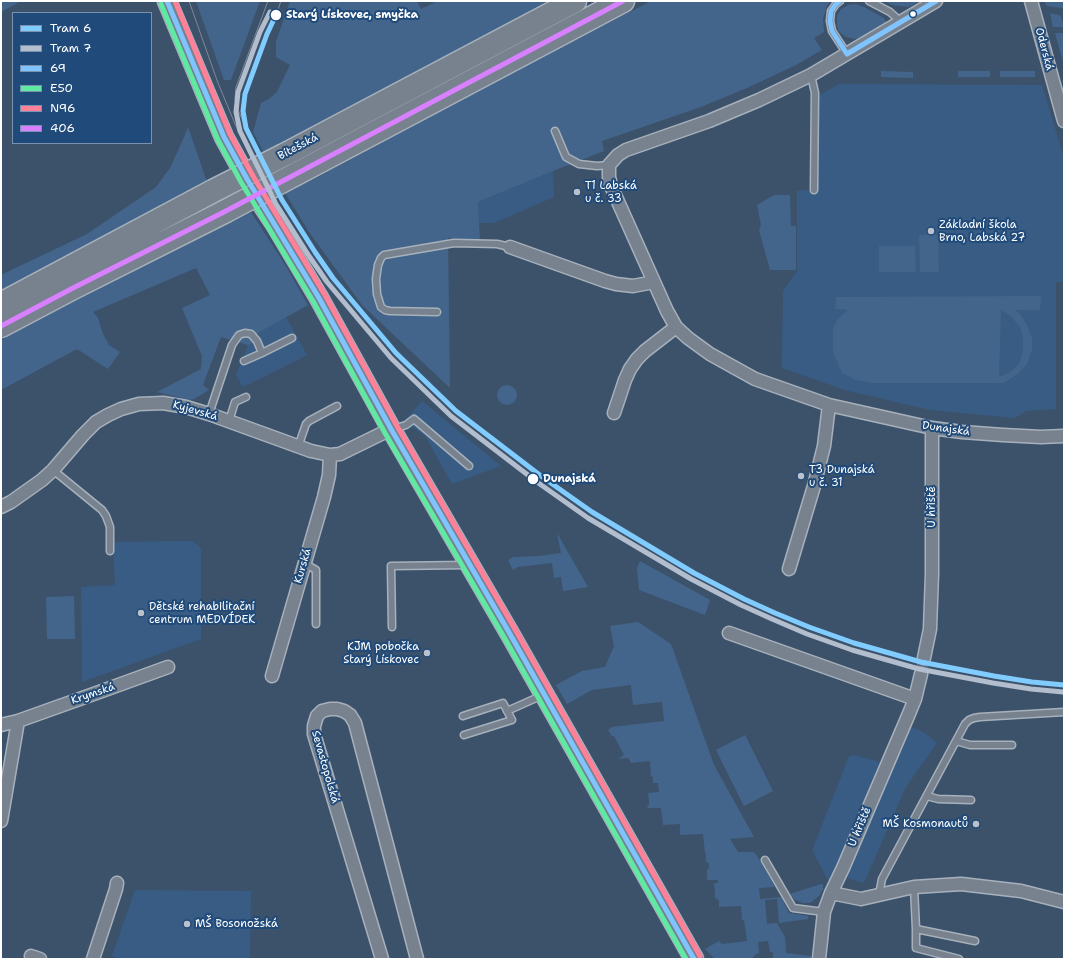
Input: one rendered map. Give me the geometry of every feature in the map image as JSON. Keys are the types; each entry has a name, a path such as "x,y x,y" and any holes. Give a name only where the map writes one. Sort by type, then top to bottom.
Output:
{"highway":[{"name":"Bítešská","path":"1,304 575,1"},
{"name":"Bítešská","path":"1,326 224,212 623,1"}],"street":[{"path":"167,1 224,137 240,166"},
{"path":"609,165 618,155 626,150 709,121 759,100 811,75 936,1"},
{"name":"Oderská","path":"1031,1 1064,121"},
{"name":"Dunajská","path":"609,165 611,186 667,311 676,327 710,354 756,379 829,405 932,428 962,432 1041,437 1064,436"},
{"path":"261,204 275,224 319,298 391,429 544,694 694,959"},
{"path":"510,247 605,282 633,286 654,282"},
{"path":"614,413 625,380 637,359 676,327"},
{"name":"Kyjevská","path":"1,507 30,489 53,470 96,422 121,409 139,404 163,403 186,407 298,447 321,454 330,455 340,454 391,429"},
{"path":"789,569 814,486 824,446 829,405"},
{"name":"U hřiště","path":"924,658 930,630 932,574 932,428"},
{"name":"Kurská","path":"272,676 327,485 330,469 330,455"},
{"path":"729,633 914,699"},
{"name":"Krymská","path":"1,725 102,692 168,667"},
{"name":"U hřiště","path":"819,959 824,912 914,699 921,674"},
{"name":"Sevastopolská","path":"382,959 314,734 314,726 317,716 330,709 344,711 350,715 355,723 417,959"},
{"path":"1,821 18,720"},
{"path":"92,959 117,883"},
{"path":"831,893 861,899 914,887 961,884 1021,891 1064,902"}],"lane":[{"path":"840,1 831,11 830,20 832,31 847,54"},
{"path":"869,1 890,12 901,22"},
{"path":"811,75 815,93 814,190"},
{"path":"555,131 566,157 579,164 597,166 609,165"},
{"path":"437,312 390,311 385,310 381,306 377,294 376,279 378,265 384,255 454,244 497,244 510,247"},
{"path":"208,414 232,345 239,335 245,333 251,334 257,341 262,353"},
{"path":"244,361 292,338"},
{"path":"228,421 235,402 246,397"},
{"path":"298,447 306,424 337,406"},
{"path":"391,429 406,425 414,419 469,466"},
{"path":"53,470 102,510 110,527 110,551"},
{"path":"304,563 316,570 316,624"},
{"path":"392,627 391,566 470,565"},
{"path":"507,711 544,694"},
{"path":"463,716 504,703 512,720 464,735"},
{"path":"879,895 882,879 965,724 969,720 980,717 1064,712"},
{"path":"956,741 970,745 1012,745"},
{"path":"927,796 938,799 971,800"},
{"path":"765,860 793,908 824,912"},
{"path":"914,887 916,948 959,959"},
{"path":"916,929 975,941"}],"shaded area":[{"path":"1,1 21,1 1,12"},
{"path":"196,1 260,1 231,80 224,80"},
{"path":"290,1 417,1 421,9 438,1 547,1 477,41 264,153 253,132 261,103 269,99 277,92 290,65 276,57 276,42"},
{"path":"651,1 831,1 827,5 823,19 824,32 814,38 822,50 796,65 747,88 701,107 602,141 604,151 478,202 480,240 448,238 450,388 362,305 309,232 284,191 301,182 314,179 498,80"},
{"path":"884,1 920,1 908,7 892,5"},
{"path":"1044,1 1064,1 1064,8 1047,6"},
{"path":"856,4 884,18 886,22 860,38 855,39 846,37 838,30 837,16 841,9 848,5"},
{"path":"1050,13 1061,17 1064,27 1053,27"},
{"path":"1055,33 1064,33 1064,65"},
{"path":"881,71 913,72 913,78 881,77"},
{"path":"958,71 990,71 990,77 958,77"},
{"path":"1000,71 1035,71 1035,77 1000,77"},
{"name":"Základní škola Brno, Labská 27","path":"839,84 1042,85 1064,158 1064,282 1056,282 1056,409 1026,411 1015,418 930,410 845,390 782,368 783,291 797,271 797,191 818,189 818,96"},
{"path":"188,127 208,185 1,295 1,275 87,234 156,187 170,168"},
{"path":"553,171 554,197 494,223 479,223 478,202"},
{"path":"774,195 790,195 791,226 796,226 796,270 770,270 759,230 761,225 757,205"},
{"path":"251,212 284,263 308,305 258,333 257,341 248,345 221,337 203,385 209,390 194,399 189,400 157,392 201,369 202,356 182,308 210,295 196,268 93,312 98,318 103,334 109,345 120,352 108,369 77,349 1,390 1,340 80,298"},
{"path":"919,235 938,235 939,272 920,272"},
{"path":"879,246 915,246 916,272 879,272"},
{"path":"1041,296 1040,310 1015,310 1020,314 1027,325 1032,338 1032,350 1027,364 1018,374 1003,383 874,383 856,380 842,373 833,352 833,329 837,320 848,310 835,309 836,297","holes":["1001,310 1012,317 1021,329 1023,351 1019,364 1010,372 999,377"]},
{"path":"286,317 307,355 243,387 236,375 248,345 261,339 258,333"},
{"path":"507,385 514,388 517,395 514,402 507,405 500,402 497,395 500,388"},
{"path":"422,401 501,466 452,484 425,436 411,426 407,428 404,421"},
{"path":"557,533 588,587 563,591 561,577 554,578 552,563 518,567 513,570 508,560 513,557 561,553"},
{"name":"Dětské rehabilitační centrum MEDVÍDEK","path":"192,541 199,546 201,550 201,639 82,682 81,587 115,585 113,542"},
{"path":"640,561 710,600 705,615 639,590 637,568"},
{"path":"74,596 75,639 47,639 46,597"},
{"path":"638,622 671,644 714,765 754,837 730,839 738,852 753,852 756,854 775,887 759,888 760,899 781,897 789,913 808,916 808,919 779,923 777,899 765,900 767,924 777,923 785,937 786,953 811,956 811,959 773,959 773,952 770,952 768,941 758,942 759,953 751,959 715,959 705,949 719,941 722,944 747,941 744,920 742,920 741,906 719,907 719,900 715,898 714,883 718,883 718,880 707,880 707,869 709,869 709,863 706,862 703,834 680,835 680,824 663,825 661,808 648,808 647,806 649,805 648,793 659,792 658,783 653,783 650,761 631,763 628,758 618,759 624,755 614,736 612,736 608,730 612,727 664,721 662,702 633,705 631,685 592,690 567,704 556,685 582,671 605,667 614,646 610,626"},
{"path":"909,726 923,732 937,743 906,787 864,883 844,877"},
{"path":"745,735 773,791 744,806 716,750"},
{"path":"853,755 880,762 829,882 813,852 813,848 849,756"},
{"path":"823,884 823,889 819,896 810,903 803,903 795,900 790,894"},
{"name":"MŠ Bosonožská","path":"135,890 251,891 250,959 119,959 112,956"}],"tunnel":[{"path":"921,674 924,658"}],"tram line":[{"path":"189,1 218,83 252,160"},
{"path":"245,126 236,105 236,87 268,1"},
{"path":"276,15 281,1"},
{"name":"7","path":"270,12 260,32 238,92 236,112 240,131 276,204 327,282 391,358 451,416 537,482 588,518 691,579 772,619 807,634 852,650 919,669 993,683 1063,692"},
{"name":"6","path":"276,15 267,34 245,94 243,111 246,128 282,200 333,278 396,353 456,411 541,476 592,512 694,573 775,613 854,643 921,662 994,676 1064,685"}],"transit line":[{"name":"69","path":"167,1 224,137 247,179 319,298 391,429 510,634 694,959"},
{"name":"N96","path":"175,1 230,134 253,176 325,295 397,426 516,631 700,956"},
{"name":"406","path":"1,326 224,212 623,1"},
{"name":"69","path":"840,1 831,11 830,21 832,31 847,54"},
{"name":"69","path":"847,54 936,1"},
{"name":"E50","path":"161,4 218,140 241,182 313,301 385,433 504,637 686,959"}],"place":[{"name":"Starý Lískovec, smyčka","path":"276,15"},
{"name":"T1 Labská u č. 33","path":"577,192"},
{"name":"Základní škola Brno, Labská 27","path":"931,231"},
{"name":"T3 Dunajská u č. 31","path":"801,476"},
{"name":"Dunajská","path":"533,479"},
{"name":"Dětské rehabilitační centrum MEDVÍDEK","path":"141,613"},
{"name":"KJM pobočka Starý Lískovec","path":"427,653"},
{"name":"MŠ Kosmonautů","path":"976,824"},
{"name":"MŠ Bosonožská","path":"187,924"}]}
